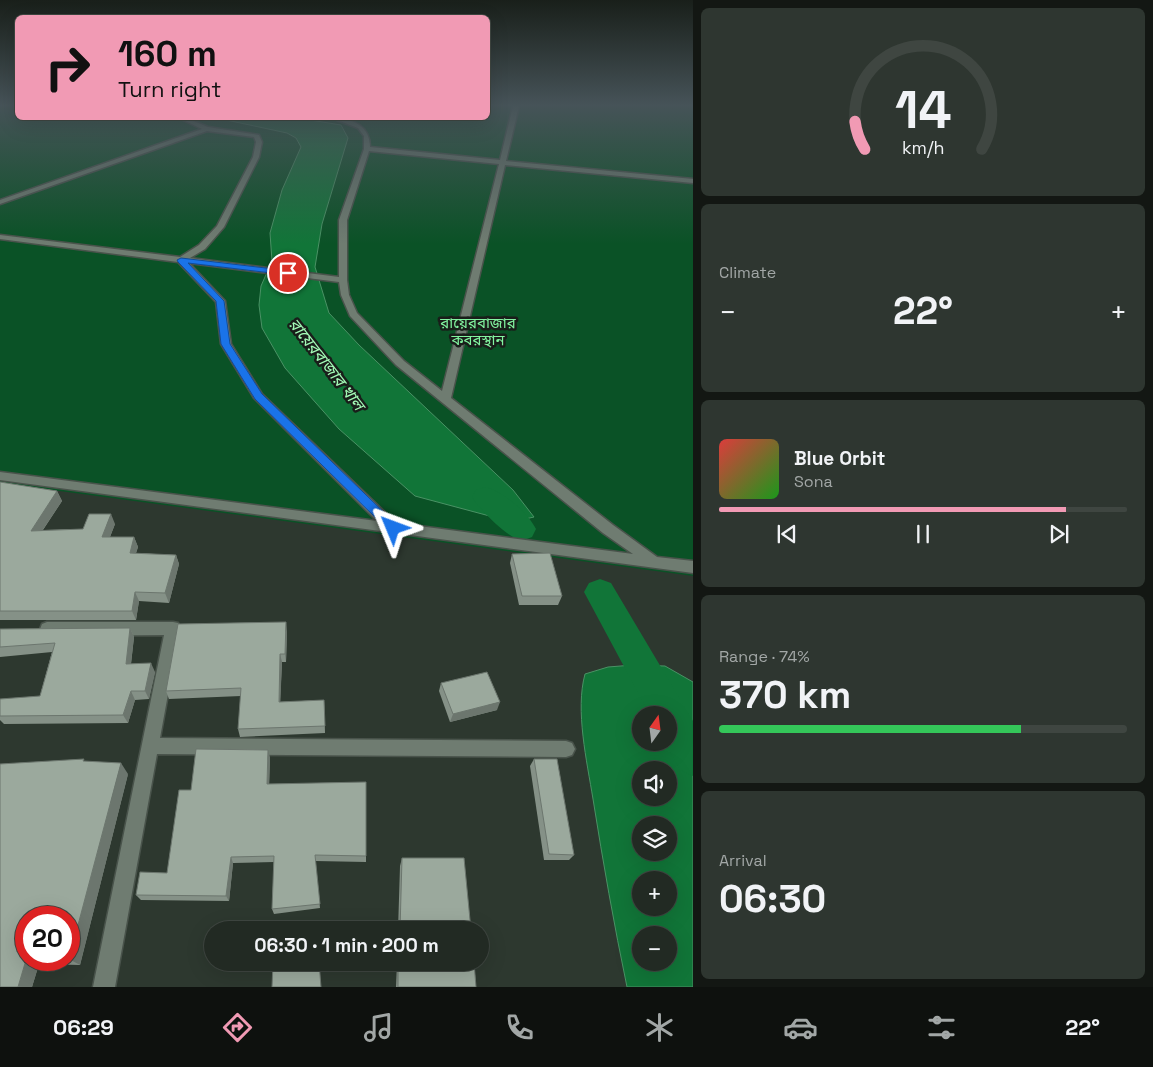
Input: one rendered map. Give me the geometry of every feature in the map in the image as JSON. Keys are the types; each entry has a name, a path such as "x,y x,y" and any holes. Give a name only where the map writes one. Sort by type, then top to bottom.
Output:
{"street":[{"path":"0,202 142,152"},
{"path":"181,260 202,247 220,227 257,152"},
{"path":"366,152 343,220 342,280 345,295 353,314 400,363 608,528 654,562"},
{"path":"395,152 502,164 693,181"},
{"path":"445,400 505,152"},
{"path":"0,237 342,280"},
{"path":"181,260 220,301 226,344 258,396 393,528"},
{"path":"0,476 693,567"},
{"path":"29,629 173,628 104,987"},
{"path":"150,746 566,749"}],"green space":[{"name":"রায়েরবাজার কবরস্থান","path":"0,152 693,152 693,576 0,483"}],"water":[{"path":"299,152 344,152 322,224 315,267 329,313 359,345 513,490 534,517 512,522 415,496 339,429 285,368 262,328 259,305 261,286 272,261 270,233 282,190"},
{"path":"633,665 665,666 693,682 693,987 627,987 585,753 581,704 585,674 608,667"}],"building":[{"path":"0,482 57,491 31,531 83,529 89,514 111,514 102,537 134,537 130,553 176,555 165,593 135,592 132,611 0,611"},
{"path":"550,553 562,596 522,596 512,554"},
{"path":"286,622 285,654 280,654 279,702 324,700 325,726 238,729 241,688 166,691 178,624"},
{"path":"130,628 126,664 151,663 145,691 131,691 123,715 0,716 0,699 40,696 55,643 0,647 0,629"},
{"path":"487,672 500,702 453,714 441,683"},
{"path":"196,749 268,750 267,784 366,782 366,856 315,855 320,904 272,909 274,856 231,857 226,896 136,895 140,872 167,873 179,790 191,790"},
{"path":"84,759 83,761 121,763 80,918 80,906 15,906 15,971 23,971 18,987 0,987 0,764"},
{"path":"534,759 557,759 574,855 549,854"},
{"path":"402,858 464,858 470,921 400,921"},
{"path":"273,971 320,971 321,987 272,987"},
{"path":"398,971 475,971 476,987 398,987"}],"waterway":[{"name":"রায়েরবাজার খাল","path":"486,497 522,529"},
{"path":"600,592 693,757"}],"route":[{"path":"288,273 181,260 220,301 226,344 258,396 393,528"}]}
